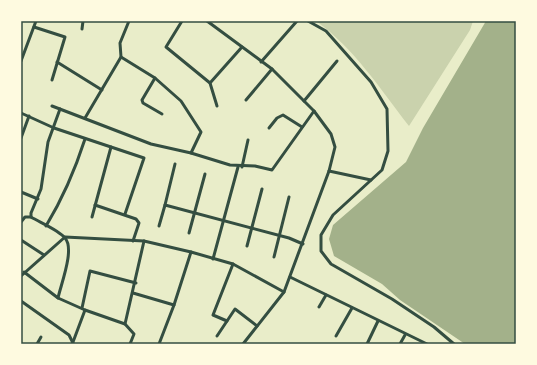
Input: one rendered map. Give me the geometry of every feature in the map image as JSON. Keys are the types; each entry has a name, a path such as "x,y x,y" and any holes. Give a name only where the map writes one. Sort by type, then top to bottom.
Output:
{"street":[{"path":"21,61 36,21"},
{"path":"82,29 83,21"},
{"path":"85,118 121,57 120,43 129,21"},
{"path":"182,21 166,48 210,83 218,106"},
{"path":"207,21 272,69 314,111 331,134 335,148 329,171 284,292 242,344"},
{"path":"261,62 297,21"},
{"path":"308,21 326,31 371,82 387,109 388,151 382,170 332,215 321,235 321,251 331,264 392,299 434,327 454,344"},
{"path":"34,27 65,36 52,80"},
{"path":"21,46 26,47"},
{"path":"210,83 242,47"},
{"path":"121,57 155,78 181,101 201,132 191,153"},
{"path":"304,101 336,61"},
{"path":"57,62 102,90"},
{"path":"246,100 272,69"},
{"path":"155,78 142,100 143,103 162,114"},
{"path":"52,106 151,144 191,153 206,159 240,167 255,166 272,170 314,111"},
{"path":"30,217 38,199 48,142 60,109"},
{"path":"21,113 54,128 144,158 125,214"},
{"path":"269,128 277,118 283,115 302,127"},
{"path":"21,138 30,116"},
{"path":"46,226 63,198 75,170 85,139"},
{"path":"213,259 248,140"},
{"path":"92,217 111,147"},
{"path":"159,226 175,164"},
{"path":"329,171 371,180"},
{"path":"189,233 205,174"},
{"path":"247,246 262,189"},
{"path":"21,192 38,199"},
{"path":"274,257 289,197"},
{"path":"95,205 136,219 139,223 133,241"},
{"path":"165,205 279,235 303,244"},
{"path":"21,222 25,216 30,217 65,237 144,242 191,252 233,264 284,292"},
{"path":"21,276 65,237"},
{"path":"58,298 67,262 69,246 65,237"},
{"path":"21,240 44,255"},
{"path":"125,324 136,283 144,242"},
{"path":"159,344 174,305 191,252"},
{"path":"227,321 213,315 233,264"},
{"path":"73,343 83,309 88,274 90,271 136,283"},
{"path":"24,272 58,298 83,309 125,324 134,334 130,344"},
{"path":"290,277 405,335 427,344"},
{"path":"133,294 174,305"},
{"path":"320,307 326,295"},
{"path":"21,301 69,335 73,343"},
{"path":"336,336 352,308"},
{"path":"218,336 235,309 257,326"},
{"path":"367,344 378,321"},
{"path":"400,344 405,335"},
{"path":"37,344 41,337"}],"shaded area":[{"path":"316,21 473,21 470,30 409,126 355,57 330,32"},
{"path":"486,21 516,21 516,344 465,344 400,300 382,284 334,256 329,239 333,225 406,162 423,128"}]}
